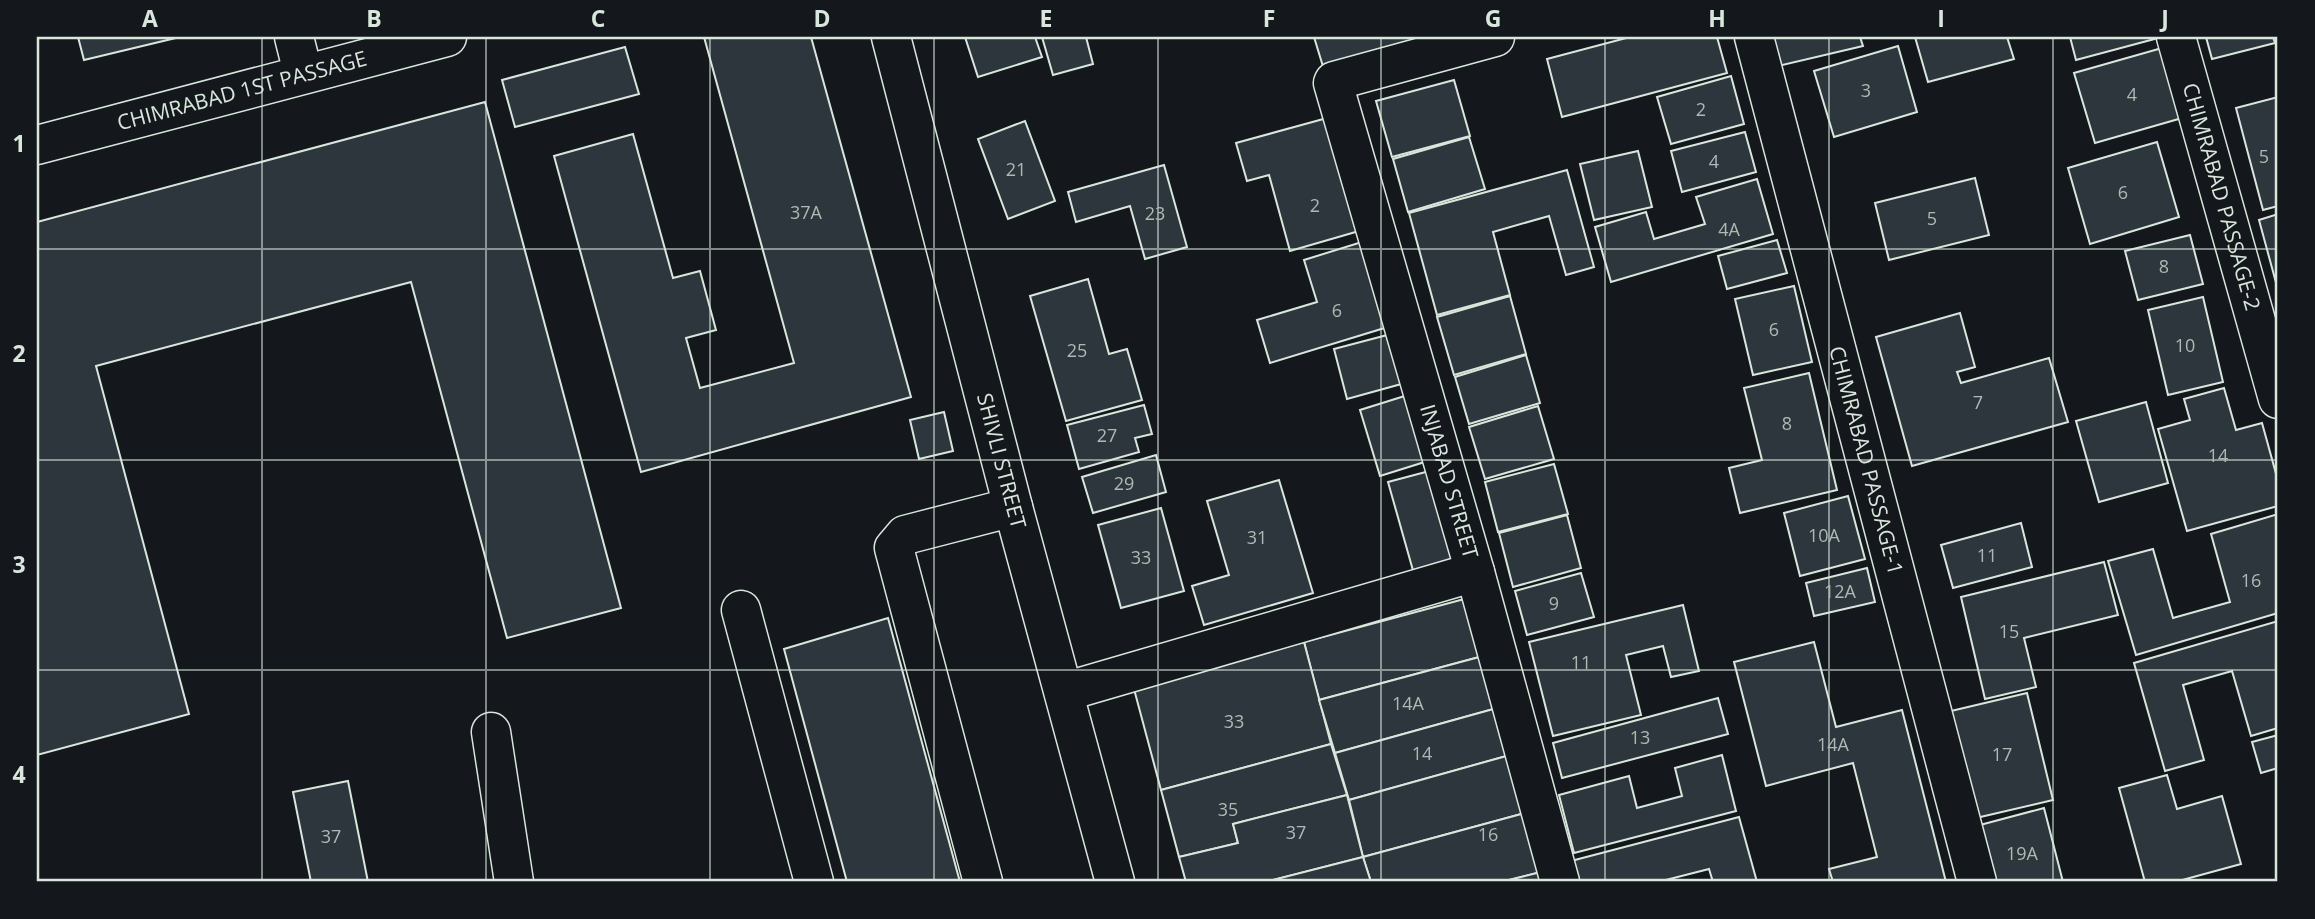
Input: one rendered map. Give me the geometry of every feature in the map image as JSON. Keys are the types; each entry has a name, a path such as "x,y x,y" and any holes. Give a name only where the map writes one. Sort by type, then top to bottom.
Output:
{"street":[{"path":"294,37 303,74"},
{"name":"CHIMRABAD 1ST PASSAGE","path":"37,145 447,37"},
{"name":"SHIVLI STREET","path":"891,37 1013,507 1115,882"},
{"name":"INJАBАD STREET","path":"1495,37 1333,83 1475,572 1560,882"},
{"name":"CHIMRАBАD PASSAGE-1","path":"1754,37 1977,882"},
{"name":"CHIMRABAD PASSAGE-2","path":"2176,37 2278,399"},
{"path":"983,882 894,548 905,535 1013,507"},
{"path":"1064,692 1475,572"},
{"path":"740,610 814,882"},
{"path":"491,732 514,882"}],"building":[{"path":"78,37 180,37 84,60"},
{"path":"704,37 811,37 911,397 641,472 554,156 633,134 673,278 700,271 716,330 686,338 700,388 794,363"},
{"path":"965,37 1035,37 1042,57 978,77"},
{"path":"1042,37 1086,37 1093,64 1053,75"},
{"path":"1314,37 1440,37 1325,73"},
{"path":"1630,37 1717,37 1727,73 1562,117 1547,59"},
{"path":"1771,37 1860,37 1863,46 1778,66"},
{"path":"1915,37 2007,37 2014,59 1928,82"},
{"path":"2070,37 2162,37 2076,60"},
{"path":"2206,37 2273,37 2275,43 2212,59"},
{"path":"1898,46 1917,112 1834,137 1814,71"},
{"path":"2169,46 2189,116 2095,143 2074,73"},
{"path":"625,47 639,94 515,127 502,80"},
{"path":"1731,76 1744,124 1671,144 1657,97"},
{"path":"1454,80 1470,136 1392,157 1376,101"},
{"path":"2278,97 2278,206 2263,210 2236,108"},
{"path":"485,102 621,608 507,638 411,282 96,366 189,714 37,755 37,222"},
{"path":"1327,118 1359,231 1290,251 1269,175 1247,181 1236,143"},
{"path":"1025,121 1055,201 1008,219 978,139"},
{"path":"1745,132 1756,172 1682,192 1671,151"},
{"path":"1469,137 1485,189 1408,212 1393,159"},
{"path":"2157,142 2179,217 2090,244 2068,168"},
{"path":"1638,151 1652,207 1594,220 1580,164"},
{"path":"1164,165 1187,247 1145,259 1130,206 1076,222 1068,192"},
{"path":"1567,170 1594,267 1566,275 1549,216 1493,232 1510,295 1437,315 1409,213"},
{"path":"1975,178 1989,235 1889,260 1875,203"},
{"path":"1757,179 1773,234 1611,282 1595,227 1646,212 1654,239 1705,224 1696,197"},
{"path":"2278,214 2278,290 2259,220"},
{"path":"2190,235 2203,284 2138,300 2125,251"},
{"path":"1777,240 1787,273 1727,289 1718,256"},
{"path":"1365,241 1391,326 1270,363 1257,320 1317,302 1304,260"},
{"path":"1088,279 1109,354 1127,349 1142,400 1066,421 1030,296"},
{"path":"1794,286 1812,362 1753,375 1735,299"},
{"path":"1510,296 1526,354 1454,375 1437,317"},
{"path":"2203,297 2223,382 2168,395 2148,310"},
{"path":"1960,313 1975,367 1957,372 1961,383 2049,358 2068,422 1912,466 1876,337"},
{"path":"1391,334 1405,383 1347,399 1334,349"},
{"path":"1526,355 1540,403 1469,424 1455,377"},
{"path":"1809,373 1837,490 1740,513 1729,468 1762,460 1744,388"},
{"path":"2224,388 2236,430 2262,423 2278,481 2278,506 2187,531 2158,429 2190,420 2184,399"},
{"path":"1411,394 1431,460 1380,476 1360,410"},
{"path":"2146,402 2168,483 2099,502 2076,421"},
{"path":"1144,405 1152,434 1135,438 1139,452 1079,469 1067,425"},
{"path":"1538,406 1554,459 1485,479 1469,427"},
{"path":"944,412 953,451 919,459 910,420"},
{"path":"1156,455 1166,492 1093,513 1082,477"},
{"path":"1554,464 1568,514 1498,532 1485,482"},
{"path":"1437,469 1463,560 1414,574 1388,482"},
{"path":"1279,480 1313,593 1204,625 1192,586 1229,575 1207,501"},
{"path":"1848,496 1865,559 1800,576 1784,513"},
{"path":"1161,508 1184,591 1121,608 1098,525"},
{"path":"2278,514 2278,613 2136,655 2108,561 2153,549 2173,618 2230,602 2211,534"},
{"path":"1567,515 1581,568 1513,587 1499,533"},
{"path":"2021,523 2032,567 1953,588 1941,545"},
{"path":"2104,562 2118,615 2024,638 2036,687 1985,699 1961,597"},
{"path":"1867,568 1875,602 1814,616 1806,583"},
{"path":"1581,573 1594,617 1527,635 1515,591"},
{"path":"1468,598 1483,656 1319,700 1304,642"},
{"path":"1683,605 1699,671 1671,677 1663,646 1626,655 1641,715 1553,736 1529,642"},
{"path":"888,618 960,882 847,882 784,649"},
{"path":"2278,621 2278,728 2251,736 2232,671 2183,685 2204,760 2165,771 2134,663"},
{"path":"1304,642 1331,744 1161,790 1134,689"},
{"path":"1814,642 1836,727 1902,710 1946,882 1833,882 1829,869 1877,857 1853,763 1766,786 1734,662"},
{"path":"1483,656 1497,708 1335,753 1319,700"},
{"path":"2027,693 2053,800 1976,818 1951,711"},
{"path":"1718,698 1728,734 1562,778 1553,743"},
{"path":"1497,708 1510,755 1349,800 1335,753"},
{"path":"2278,735 2278,768 2261,773 2252,742"},
{"path":"1331,744 1347,795 1233,824 1238,843 1179,857 1161,790"},
{"path":"1510,755 1525,813 1363,857 1349,800"},
{"path":"1722,755 1736,811 1574,853 1559,795 1629,776 1637,808 1682,796 1675,768"},
{"path":"2167,775 2177,809 2222,796 2241,864 2175,882 2145,882 2119,788"},
{"path":"348,781 368,882 311,882 293,792"},
{"path":"1347,795 1363,857 1265,882 1186,882 1179,857 1238,843 1233,824"},
{"path":"2044,808 2063,882 1995,882 1980,825"},
{"path":"1525,813 1541,872 1501,882 1371,882 1363,857"},
{"path":"1739,817 1757,882 1713,882 1709,869 1658,882 1577,882 1571,861"},
{"path":"1363,857 1371,882 1265,882"},
{"path":"1541,872 1544,882 1501,882"}]}
